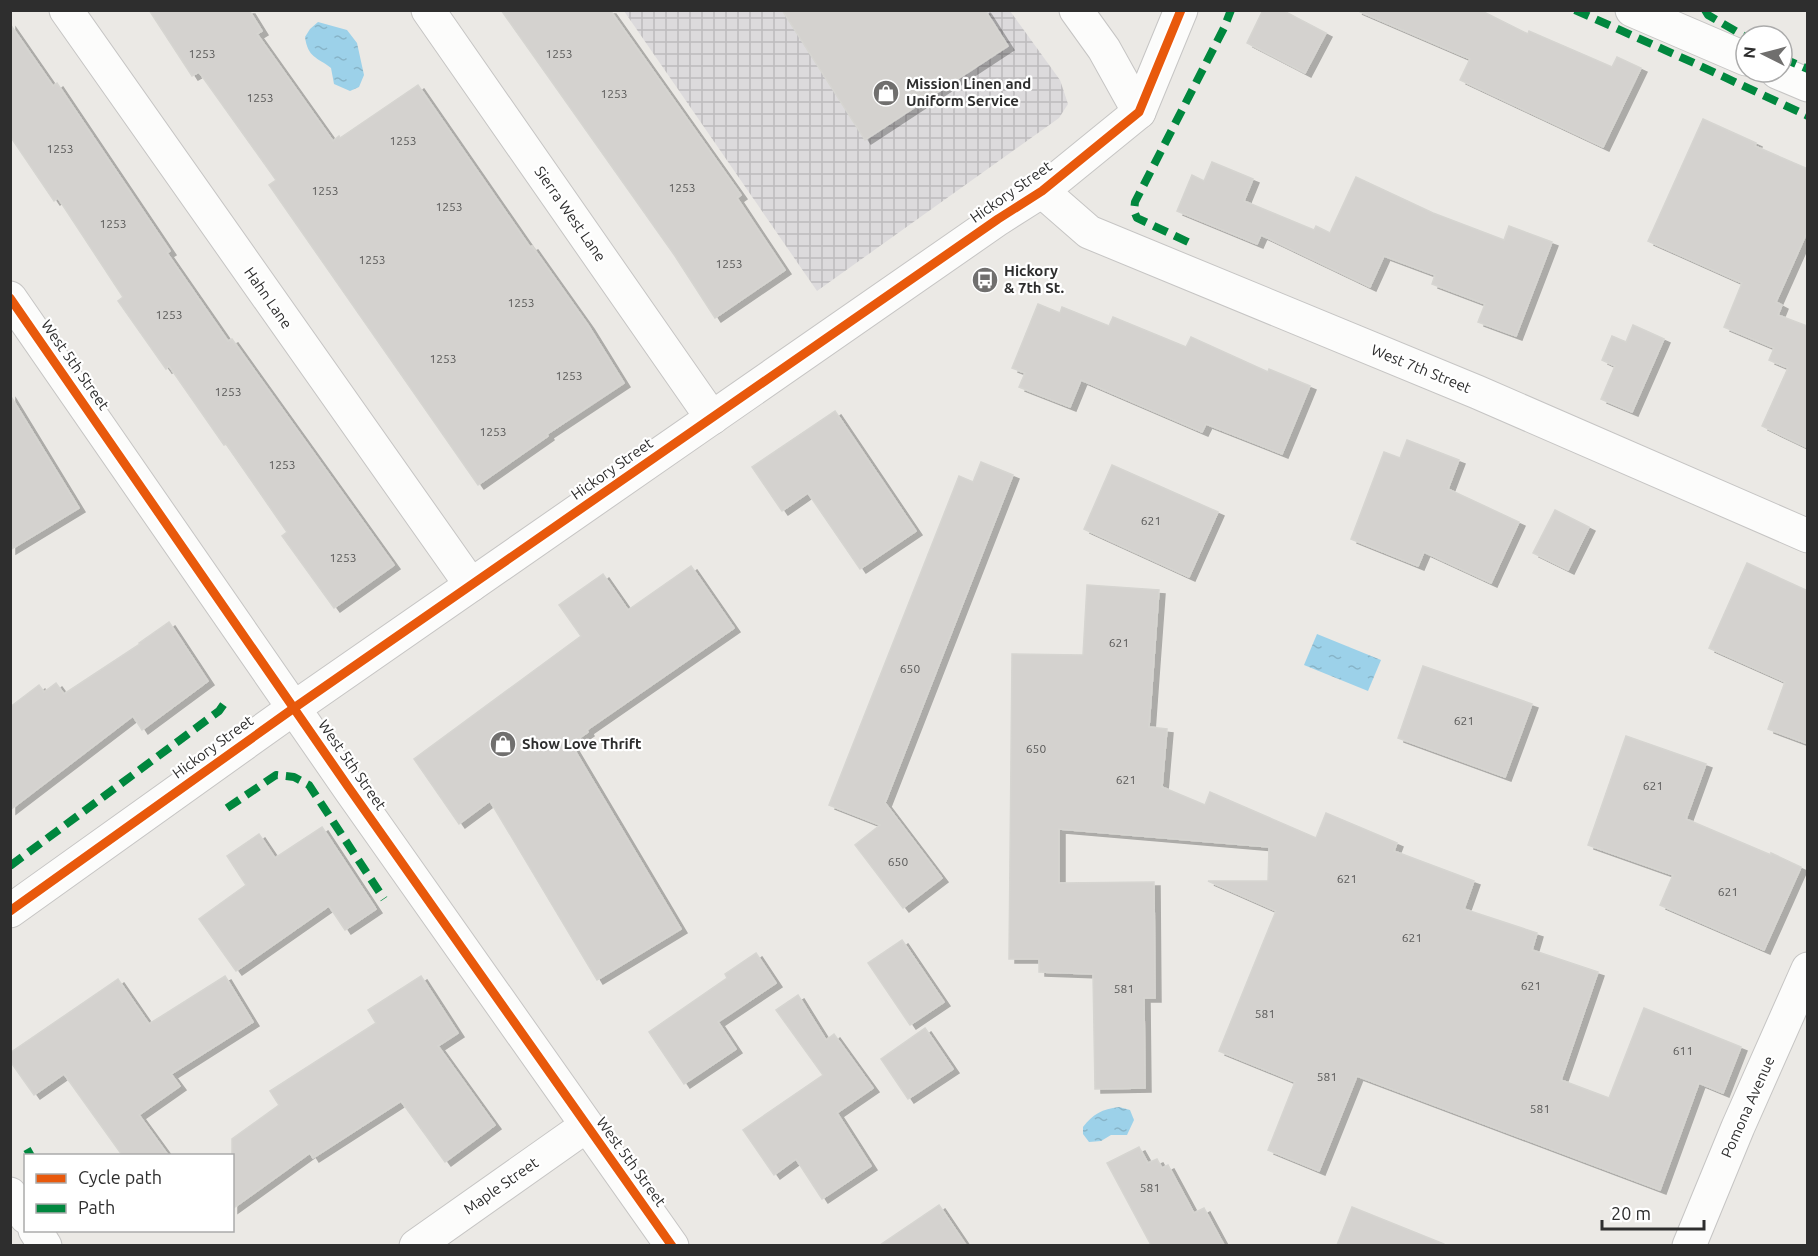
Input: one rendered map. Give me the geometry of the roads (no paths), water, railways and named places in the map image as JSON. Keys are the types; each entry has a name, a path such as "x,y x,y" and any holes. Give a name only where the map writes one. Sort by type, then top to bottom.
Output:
{"street":[{"name":"Hahn Lane","path":"66,10 471,585"},
{"name":"Sierra West Lane","path":"428,10 712,418"},
{"path":"1076,10 1104,49 1139,112"},
{"name":"Hickory Street","path":"10,911 294,708 998,219 1042,191 1139,112 1181,10"},
{"path":"1632,10 1734,54"},
{"path":"1794,79 1808,85"},
{"name":"West 7th Street","path":"1042,191 1089,232 1477,392 1808,536"},
{"name":"West 5th Street","path":"10,298 586,1126 672,1245"},
{"name":"Pomona Avenue","path":"1689,1245 1808,969"},
{"name":"Maple Street","path":"416,1245 586,1126"},
{"path":"10,1194 24,1214"},
{"path":"36,1232 45,1245"}],"water":[{"path":"318,22 347,30 357,43 364,75 359,87 350,91 334,84 331,68 317,59 308,49 305,37"},
{"path":"1317,634 1381,660 1368,691 1304,665"},
{"path":"1119,1107 1130,1110 1134,1120 1127,1135 1111,1135 1101,1141 1089,1142 1083,1134 1083,1127 1087,1122 1098,1113"}],"place":[{"name":"Mission Linen and Uniform Service","path":"886,93"},
{"name":"Hickory & 7th St.","path":"985,280"},
{"name":"Show Love Thrift","path":"503,744"}]}
